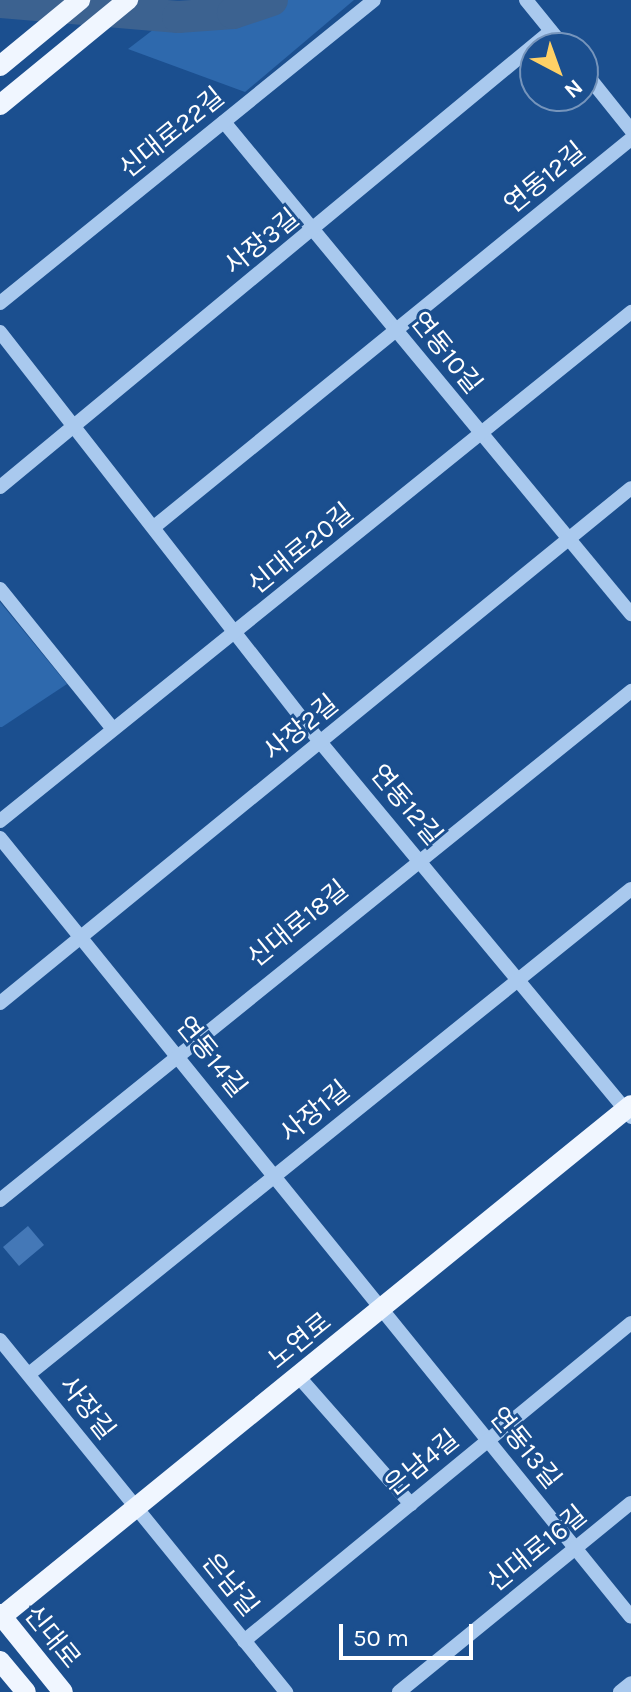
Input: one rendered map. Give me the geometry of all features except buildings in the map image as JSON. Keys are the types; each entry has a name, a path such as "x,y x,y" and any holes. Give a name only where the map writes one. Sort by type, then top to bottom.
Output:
{"main road":[{"path":"0,66 80,0"},
{"path":"0,105 128,0"},
{"name":"노연로","path":"1,1616 629,1111"},
{"name":"신대로","path":"1,1616 63,1692"},
{"path":"0,1661 26,1692"}],"street":[{"name":"신대로22길","path":"0,303 374,0"},
{"path":"526,0 551,31"},
{"name":"사장3길","path":"0,487 551,31"},
{"path":"599,90 631,130"},
{"name":"연동10길","path":"224,122 481,434 570,536 631,614"},
{"name":"연동12길","path":"154,527 631,139"},
{"name":"신대로20길","path":"0,821 631,312"},
{"name":"연동12길","path":"0,332 238,631 321,743 629,1111"},
{"name":"사장2길","path":"0,1003 631,488"},
{"path":"0,589 112,728"},
{"name":"신대로18길","path":"0,1200 177,1052 631,691"},
{"name":"연동14길","path":"0,838 177,1052 381,1309"},
{"name":"사장1길","path":"29,1374 631,889"},
{"name":"연동13길","path":"381,1309 631,1617"},
{"name":"은남4길","path":"244,1641 631,1323"},
{"name":"사장길","path":"0,1340 136,1508"},
{"path":"298,1376 411,1504"},
{"name":"신대로16길","path":"399,1692 631,1503"},
{"name":"은남길","path":"136,1508 286,1692"},
{"path":"620,1692 631,1683"}],"shaded area":[{"path":"192,0 354,0 245,92 128,49"},
{"path":"0,602 67,684 2,727 0,727"}],"waterway":[{"path":"0,2 178,17 233,13 272,0"}]}
